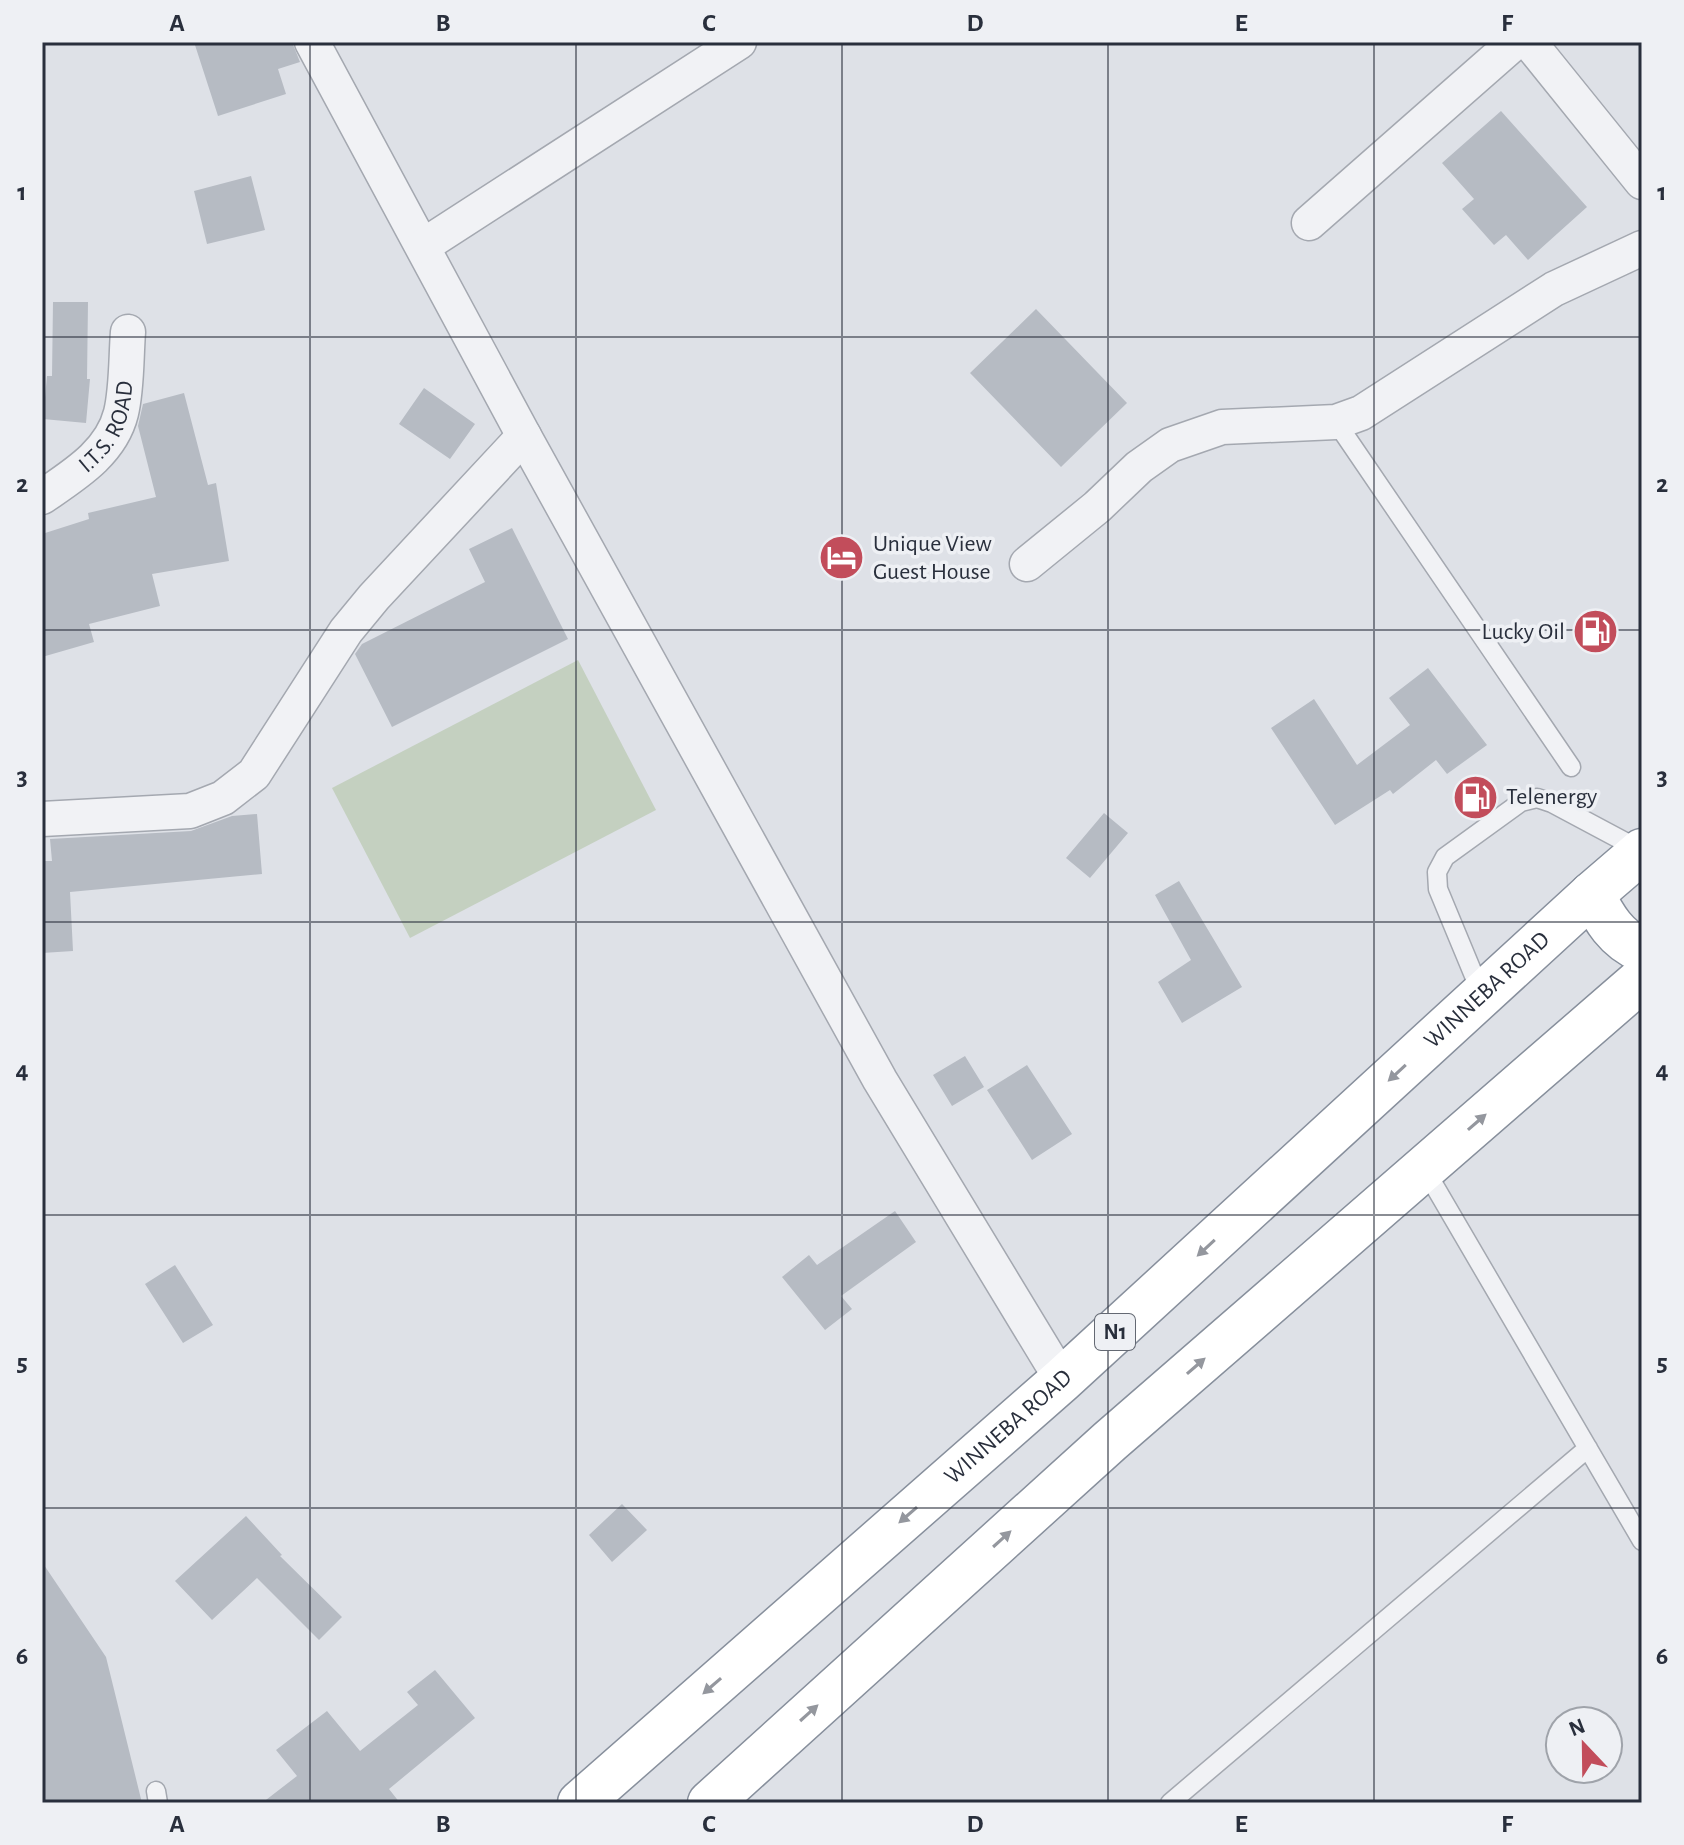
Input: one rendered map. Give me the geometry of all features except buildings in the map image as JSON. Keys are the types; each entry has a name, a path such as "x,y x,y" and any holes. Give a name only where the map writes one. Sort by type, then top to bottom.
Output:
{"highway":[{"name":"WINNEBA ROAD","path":"580,1803 1062,1380 1642,851"},
{"path":"1592,894 1600,911 1624,941 1642,950"},
{"path":"710,1803 1110,1441 1642,979"}],"street":[{"path":"312,42 524,436 880,1080 1062,1380"},
{"path":"423,246 739,42"},
{"path":"1309,223 1515,42"},
{"path":"1529,42 1642,182"},
{"path":"1027,564 1097,507 1139,467 1170,445 1222,427 1336,422 1361,413 1554,289 1642,248"},
{"name":"I.T.S. ROAD","path":"42,497 84,467 110,440 121,412 128,332"},
{"path":"42,819 190,811 223,798 254,774 346,631 524,436"}],"lane":[{"path":"1336,422 1571,767"},
{"path":"1482,995 1438,889 1437,872 1445,857 1521,802 1537,798 1642,851"},
{"path":"1424,1168 1642,1541"},
{"path":"1170,1803 1588,1448"}],"green space":[{"path":"578,660 656,810 410,938 332,788"}],"place":[{"name":"Unique View Guest House","path":"842,558"},
{"name":"Lucky Oil","path":"1596,632"},
{"name":"Telenergy","path":"1475,797"}]}
